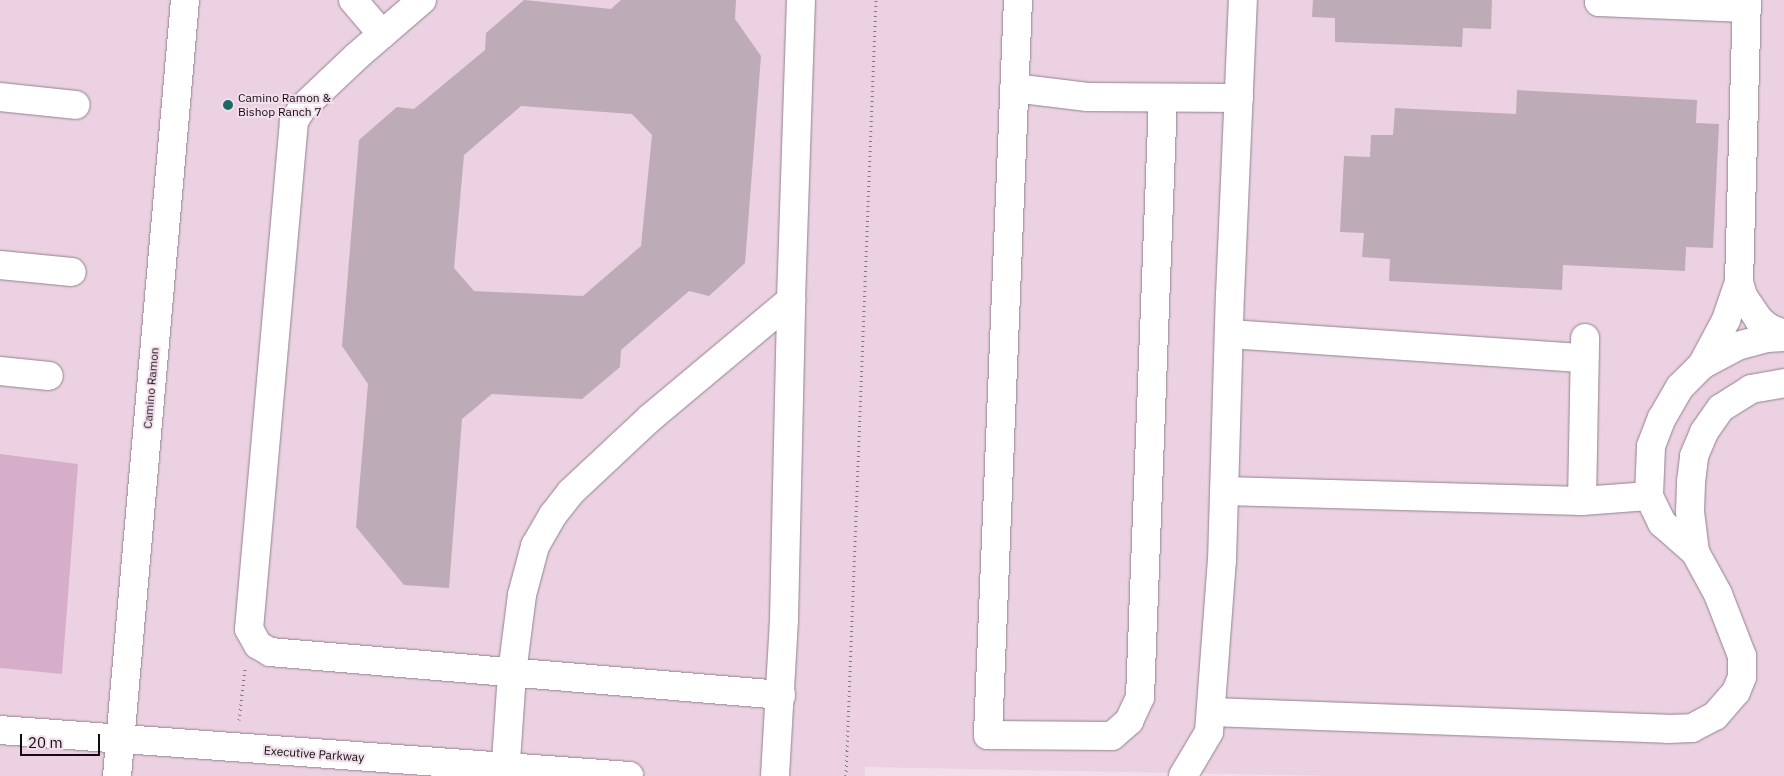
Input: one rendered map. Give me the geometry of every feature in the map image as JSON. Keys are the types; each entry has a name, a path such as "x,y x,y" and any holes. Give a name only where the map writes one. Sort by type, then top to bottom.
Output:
{"street":[{"name":"Camino Ramon","path":"117,776 185,0"},
{"path":"353,0 382,34"},
{"path":"775,776 781,695 801,0"},
{"path":"1018,0 988,735 1112,736 1129,720 1140,697 1163,99"},
{"path":"1183,776 1209,732 1211,712 1222,561 1243,0"},
{"path":"1599,0 1598,2 1746,4 1739,282 1743,296 1759,320 1768,328 1784,335"},
{"path":"417,1 303,107 294,121 249,629 258,645 270,652 781,695"},
{"path":"1014,88 1087,97 1239,98"},
{"path":"0,98 76,105"},
{"path":"0,265 72,272"},
{"path":"1702,365 1726,320 1739,282"},
{"path":"506,772 512,673 522,595 535,546 553,515 571,492 650,418 791,300"},
{"path":"1229,334 1585,348 1582,501"},
{"path":"1211,712 1667,729 1692,728 1715,716 1736,692 1742,677 1742,656 1718,594 1695,552 1662,523 1649,496 1651,446 1662,418 1680,387 1702,365 1737,346 1784,335"},
{"path":"0,371 48,376"},
{"path":"1695,552 1690,512 1691,482 1694,456 1704,432 1721,408 1751,389 1784,383"},
{"path":"1224,491 1582,501 1649,496"},
{"name":"Executive Parkway","path":"0,730 506,772 629,776"}],"path":[{"path":"846,776 876,0"},
{"path":"238,728 249,629"}],"shaded area":[{"path":"0,0 1784,0 1784,776 1334,776 865,767 865,776 0,776"},
{"path":"0,454 78,464 62,674 0,668"}],"building":[{"path":"524,0 611,9 621,0 736,0 735,19 761,56 745,263 709,296 689,291 621,350 620,367 582,399 492,394 462,419 449,588 404,585 356,527 368,384 342,346 359,140 397,107 414,109 485,50 486,33","holes":["521,106 632,114 652,135 641,246 583,296 474,291 454,268 464,155"]},
{"path":"1313,0 1492,0 1491,29 1463,28 1462,47 1335,42 1335,18 1312,17"},
{"path":"1517,90 1697,100 1696,123 1719,124 1713,248 1686,247 1685,271 1563,265 1562,290 1389,281 1390,259 1362,257 1364,233 1340,232 1344,156 1370,157 1371,135 1393,135 1395,108 1516,114"}],"place":[{"name":"Camino Ramon & Bishop Ranch 7","path":"228,105"}]}
